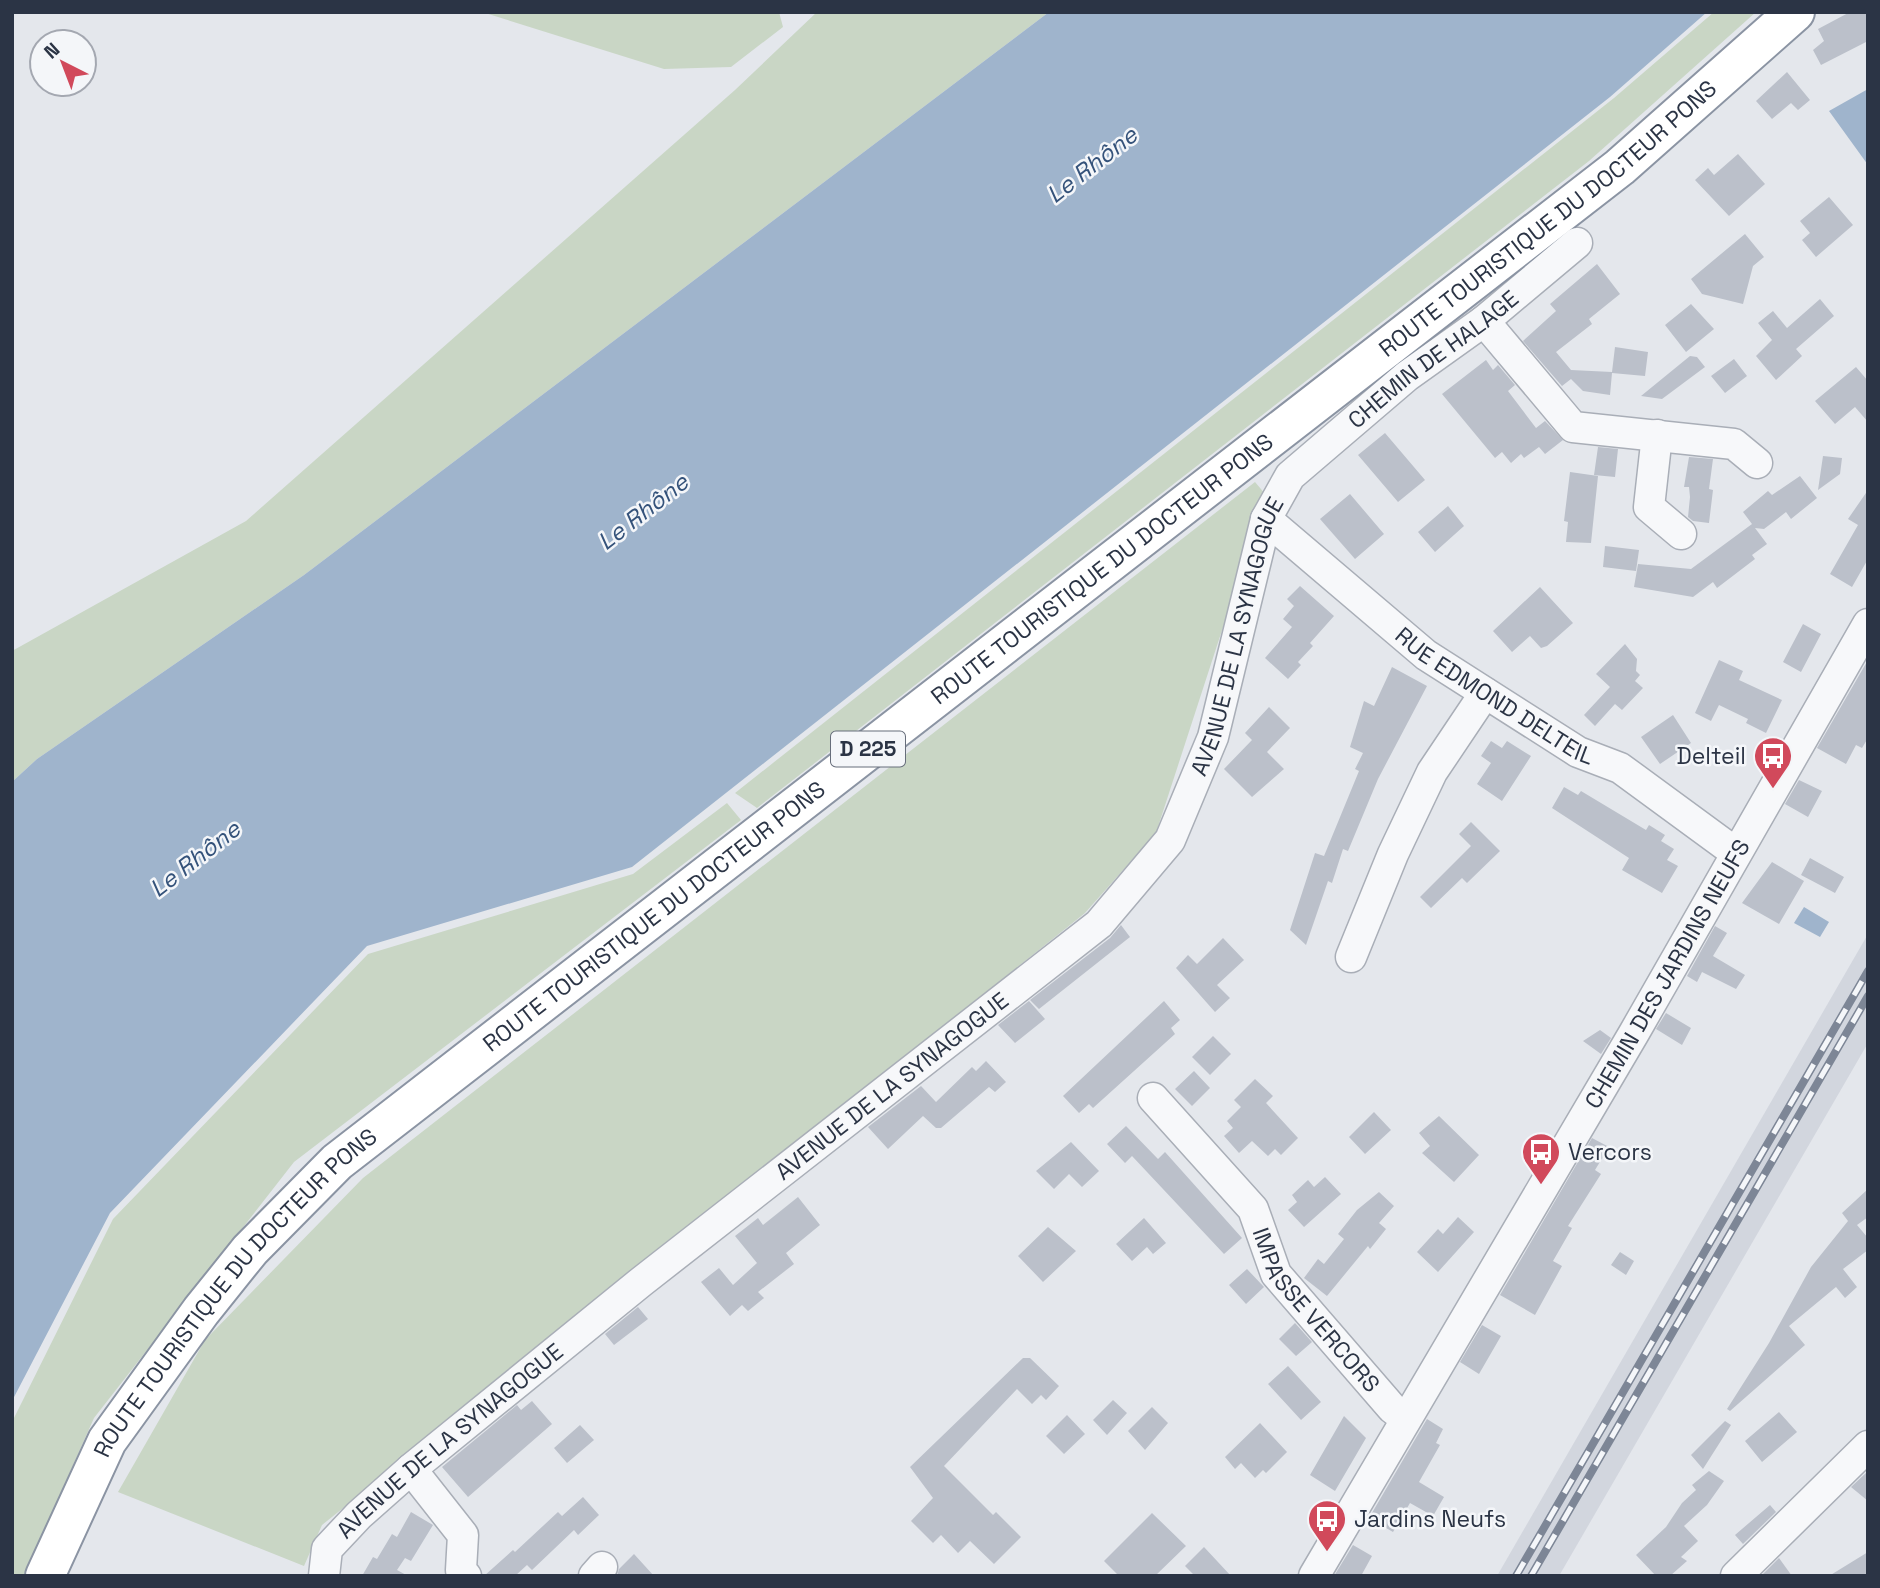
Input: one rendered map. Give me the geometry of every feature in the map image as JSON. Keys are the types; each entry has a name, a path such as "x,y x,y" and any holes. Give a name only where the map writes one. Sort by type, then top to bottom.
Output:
{"highway":[{"name":"ROUTE TOURISTIQUE DU DOCTEUR PONS","path":"45,1576 107,1441 250,1250 337,1162 1620,167 1795,12"}],"street":[{"name":"CHEMIN DE HALAGE","path":"1290,476 1407,376 1484,321 1577,243"},
{"path":"1484,321 1573,427 1734,444 1757,463"},
{"path":"1657,435 1649,507 1681,534"},
{"name":"AVENUE DE LA SYNAGOGUE","path":"324,1576 327,1549 359,1515 411,1469 641,1282 1098,924 1170,840 1213,737 1266,520 1290,476"},
{"name":"RUE EDMOND DELTEIL","path":"1266,520 1426,655 1578,752 1620,768 1736,853"},
{"name":"CHEMIN DES JARDINS NEUFS","path":"1314,1576 1868,624"},
{"path":"1351,957 1393,854 1432,772 1485,693"},
{"name":"IMPASSE VERCORS","path":"1153,1098 1254,1209 1276,1275 1392,1408 1405,1418"},
{"path":"1736,1576 1868,1446"},
{"path":"411,1469 463,1535 461,1570 466,1576"}],"shaded area":[{"path":"1868,934 1868,1043 1559,1576 1497,1576"}],"green space":[{"path":"482,12 779,12 783,27 731,67 664,69"},
{"path":"817,12 1049,12 304,575 37,759 12,782 12,651 246,521 735,90"},
{"path":"1714,12 1756,12 1589,161 757,808 735,793 1614,98"},
{"path":"1255,482 1266,495 1156,833 1085,913 322,1525 304,1566 118,1492 205,1340 363,1178"},
{"path":"727,803 741,820 294,1162 94,1418 24,1576 12,1576 12,1422 113,1219 368,954 633,874"}],"water":[{"name":"Le Rhône","path":"1049,12 1707,12 1610,97 632,867 367,946 110,1213 12,1401 12,782 37,759 304,575"},
{"path":"1868,89 1868,165 1829,111"},
{"path":"1804,907 1829,922 1820,937 1794,923"}],"building":[{"path":"1850,12 1868,12 1868,41 1821,65 1813,50 1824,41 1818,29"},
{"path":"1787,72 1810,100 1798,110 1791,103 1772,119 1756,101"},
{"path":"1738,154 1765,184 1729,216 1695,180 1708,168 1714,175"},
{"path":"1829,197 1853,225 1816,257 1802,240 1810,233 1800,221"},
{"path":"1745,234 1764,257 1753,266 1743,304 1702,294 1691,279"},
{"path":"1597,264 1620,294 1589,319 1592,324 1556,352 1571,370 1612,372 1615,347 1648,352 1645,376 1612,373 1610,395 1583,391 1571,379 1562,386 1523,341 1556,311 1550,304"},
{"path":"1820,299 1834,316 1796,349 1802,356 1776,380 1756,356 1772,340 1758,323 1773,311 1787,328"},
{"path":"1691,304 1714,329 1686,352 1665,325"},
{"path":"1690,356 1697,357 1705,367 1662,399 1641,396"},
{"path":"1734,359 1747,376 1725,393 1711,376"},
{"path":"1486,360 1493,370 1498,365 1515,385 1508,391 1536,428 1545,421 1563,440 1545,454 1539,447 1524,458 1521,454 1511,463 1502,452 1495,458 1442,394"},
{"path":"1856,367 1868,381 1868,422 1855,407 1835,424 1815,401"},
{"path":"1385,433 1425,480 1398,502 1358,455"},
{"path":"1598,447 1618,449 1615,477 1594,475"},
{"path":"1823,456 1842,458 1840,474 1818,490"},
{"path":"1689,457 1713,459 1709,489 1713,490 1709,523 1693,521 1688,517 1689,487 1684,487"},
{"path":"1570,472 1598,476 1591,543 1566,542 1568,522 1564,521"},
{"path":"1800,476 1817,498 1791,519 1786,512 1764,529 1755,528 1743,512 1768,491 1772,495"},
{"path":"1868,490 1868,559 1852,587 1830,574 1858,525 1848,519"},
{"path":"1350,494 1384,534 1355,559 1320,519"},
{"path":"1448,506 1464,526 1435,552 1418,532"},
{"path":"1752,524 1767,544 1752,555 1755,559 1717,588 1713,582 1693,597 1634,587 1638,564 1691,569"},
{"path":"1605,546 1639,550 1636,571 1603,567"},
{"path":"1300,586 1334,616 1310,643 1313,646 1298,662 1301,665 1288,679 1265,658 1292,627 1283,619 1294,606 1287,599"},
{"path":"1540,587 1573,623 1547,646 1541,648 1530,636 1512,652 1493,631"},
{"path":"1803,624 1821,634 1801,672 1783,662"},
{"path":"1625,644 1637,659 1636,671 1640,675 1635,681 1643,688 1622,710 1615,704 1595,726 1584,715 1610,687 1596,674"},
{"path":"1719,660 1743,671 1739,680 1782,700 1766,733 1746,723 1748,719 1719,705 1711,721 1695,713"},
{"path":"1868,660 1868,738 1862,748 1856,745 1846,764 1817,748"},
{"path":"1392,667 1427,686 1378,779 1348,851 1343,849 1332,883 1328,881 1306,945 1290,930 1315,853 1324,856 1359,771 1355,769 1363,753 1350,747 1364,701 1374,706"},
{"path":"1269,707 1290,728 1267,752 1284,769 1252,797 1224,769 1252,740 1245,733"},
{"path":"1673,715 1691,743 1660,764 1641,737"},
{"path":"1491,741 1502,748 1507,741 1531,756 1502,801 1477,784 1491,763 1481,756"},
{"path":"1799,780 1822,791 1808,817 1785,804"},
{"path":"1564,787 1578,795 1581,791 1646,830 1649,825 1665,835 1661,841 1674,849 1667,860 1678,866 1662,893 1622,870 1629,858 1552,808"},
{"path":"1471,822 1500,851 1467,883 1462,878 1431,908 1420,897 1471,846 1459,834"},
{"path":"1810,858 1844,877 1835,893 1801,875"},
{"path":"1772,862 1804,881 1779,924 1742,903"},
{"path":"1121,925 1130,937 1039,1009 1030,1000 1110,938"},
{"path":"1715,926 1727,933 1713,956 1745,975 1736,989 1702,972 1697,982 1687,976"},
{"path":"1223,938 1244,960 1217,985 1230,998 1215,1012 1176,968 1188,955 1197,964"},
{"path":"1029,1001 1045,1019 1015,1043 998,1025"},
{"path":"1164,1001 1180,1020 1171,1028 1175,1034 1093,1108 1089,1104 1079,1113 1063,1096"},
{"path":"1666,1013 1691,1028 1682,1045 1656,1029"},
{"path":"1600,1030 1611,1038 1601,1054 1583,1041"},
{"path":"1213,1036 1231,1054 1210,1075 1192,1057"},
{"path":"986,1061 1006,1082 995,1092 989,1087 941,1128 936,1128 923,1116 888,1149 868,1127 921,1086 936,1102 972,1067 976,1071"},
{"path":"1194,1071 1210,1088 1192,1106 1175,1089"},
{"path":"1255,1079 1273,1096 1266,1103 1298,1138 1281,1155 1275,1149 1268,1156 1252,1141 1239,1153 1224,1136 1233,1128 1227,1121 1241,1107 1234,1100"},
{"path":"1374,1112 1391,1130 1365,1154 1349,1137"},
{"path":"1439,1116 1479,1155 1454,1182 1422,1153 1430,1146 1419,1133"},
{"path":"1126,1126 1158,1159 1165,1152 1242,1238 1224,1254 1132,1156 1125,1163 1107,1144"},
{"path":"1592,1138 1609,1147 1595,1170 1601,1174 1568,1226 1572,1228 1553,1261 1562,1266 1535,1315 1500,1295"},
{"path":"1071,1142 1099,1171 1082,1187 1069,1174 1054,1189 1036,1171"},
{"path":"1325,1177 1341,1194 1304,1227 1288,1210 1297,1202 1292,1195 1308,1180 1314,1187"},
{"path":"1868,1189 1868,1217 1857,1225 1868,1238 1868,1250 1843,1269 1857,1287 1845,1298 1836,1287 1789,1326 1805,1345 1730,1411 1727,1409 1769,1343 1811,1267 1848,1221 1842,1213"},
{"path":"1379,1192 1394,1206 1379,1223 1386,1229 1370,1249 1368,1246 1327,1296 1304,1278 1318,1259 1324,1264 1344,1239 1338,1234 1357,1210"},
{"path":"798,1197 820,1225 786,1253 794,1264 758,1292 764,1298 748,1311 742,1305 730,1316 701,1282 719,1268 733,1285 757,1263 735,1236 758,1218 763,1225"},
{"path":"1458,1217 1474,1232 1438,1272 1417,1252 1438,1229 1443,1234"},
{"path":"1144,1218 1166,1243 1153,1254 1147,1247 1132,1261 1116,1244"},
{"path":"1048,1227 1076,1251 1043,1282 1018,1256"},
{"path":"1620,1252 1634,1261 1626,1275 1611,1265"},
{"path":"1247,1269 1264,1287 1246,1304 1229,1285"},
{"path":"638,1307 648,1319 614,1345 605,1334"},
{"path":"1295,1323 1312,1342 1296,1356 1279,1339"},
{"path":"1482,1325 1501,1336 1479,1374 1460,1362"},
{"path":"1023,1358 1030,1358 1059,1386 1046,1400 1041,1395 1032,1404 1017,1389 944,1466 993,1515 996,1512 1021,1537 994,1564 970,1541 958,1553 941,1535 933,1543 911,1521 933,1498 910,1467"},
{"path":"1288,1366 1321,1402 1301,1420 1268,1384"},
{"path":"1113,1400 1127,1413 1107,1435 1093,1420"},
{"path":"532,1401 552,1424 468,1497 442,1467 517,1405 521,1410"},
{"path":"1152,1407 1168,1423 1145,1450 1128,1431"},
{"path":"1779,1412 1797,1432 1762,1462 1745,1441"},
{"path":"1067,1415 1085,1434 1064,1454 1046,1436"},
{"path":"1344,1416 1366,1438 1335,1491 1310,1475"},
{"path":"1427,1419 1443,1429 1436,1443 1440,1445 1419,1482 1444,1497 1433,1516 1410,1503 1393,1532 1369,1518"},
{"path":"1725,1421 1731,1425 1703,1469 1691,1455"},
{"path":"1260,1423 1287,1452 1266,1473 1263,1470 1255,1478 1241,1463 1235,1469 1225,1457"},
{"path":"580,1425 594,1440 567,1463 554,1448"},
{"path":"1709,1471 1724,1481 1707,1505 1684,1526 1698,1541 1681,1557 1687,1561 1670,1576 1656,1576 1636,1555 1666,1527 1682,1503 1696,1490 1692,1485"},
{"path":"1866,1473 1868,1476 1868,1501 1851,1487"},
{"path":"583,1497 599,1515 578,1535 574,1530 532,1570 527,1565 515,1576 484,1576 513,1550 515,1552 558,1512 562,1516"},
{"path":"1770,1505 1776,1512 1743,1544 1735,1535"},
{"path":"411,1512 433,1525 411,1561 405,1558 397,1570 408,1576 362,1576 373,1557 377,1559 392,1534 397,1537"},
{"path":"1152,1513 1186,1546 1155,1576 1119,1576 1104,1561"},
{"path":"1353,1545 1372,1556 1361,1576 1334,1576"},
{"path":"1204,1547 1231,1576 1195,1576 1185,1566"},
{"path":"1868,1552 1868,1576 1829,1576"},
{"path":"634,1554 654,1576 617,1576 619,1569"},
{"path":"1779,1558 1792,1576 1761,1576"}],"railway":[{"path":"1516,1576 1868,971"},
{"path":"1531,1576 1868,996"}],"place":[{"name":"Delteil","path":"1773,790"},
{"name":"Vercors","path":"1541,1186"},
{"name":"Jardins Neufs","path":"1327,1553"}]}
